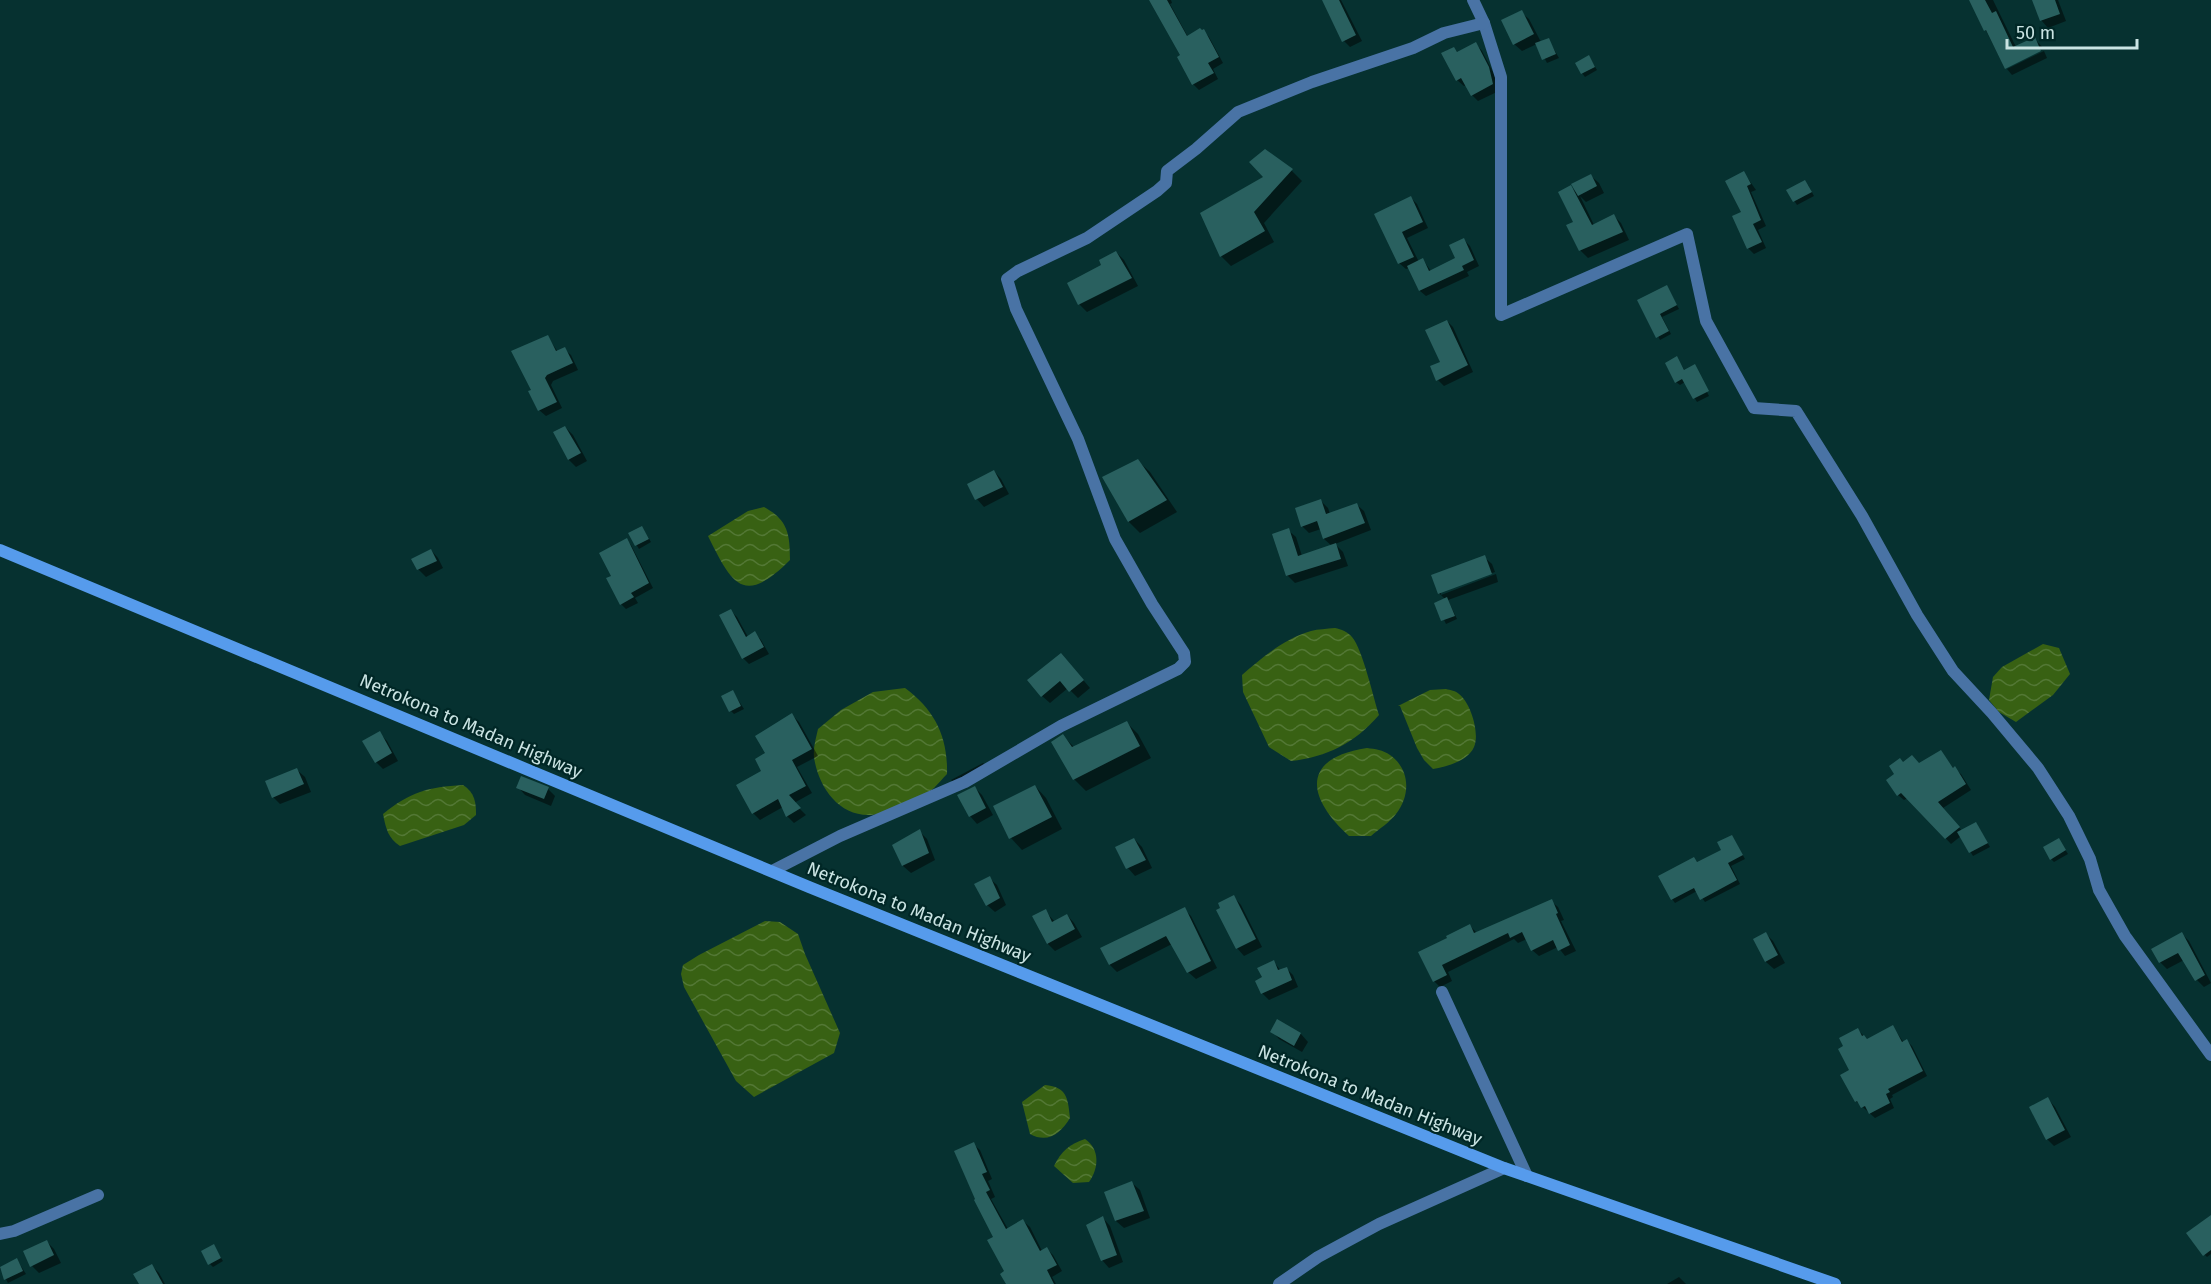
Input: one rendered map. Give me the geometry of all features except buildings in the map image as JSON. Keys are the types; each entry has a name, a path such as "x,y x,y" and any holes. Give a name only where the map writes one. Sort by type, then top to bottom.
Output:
{"main road":[{"name":"Netrokona to Madan Highway","path":"0,550 772,871 1504,1168 1834,1284"}],"street":[{"path":"1473,0 1484,23 1501,77 1501,315 1687,234 1706,321 1754,408 1796,411 1862,516 1917,615 1953,671 2038,768 2070,816 2090,859 2099,890 2125,936 2211,1055"},
{"path":"772,871 840,836 965,782 1061,726 1178,669 1185,662 1184,653 1152,604 1115,539 1082,449 1016,309 1007,279 1018,271 1087,238 1157,191 1166,183 1167,171 1238,112 1312,82 1413,48 1444,33 1484,23"},
{"path":"1442,992 1527,1176"},
{"path":"1279,1284 1335,1247 1379,1224 1504,1168"},
{"path":"0,1234 14,1231 98,1195"}],"water":[{"path":"764,507 778,517 786,529 790,560 761,583 750,586 740,584 724,567 708,536 748,511"},
{"path":"1335,628 1348,634 1356,643 1379,715 1370,725 1340,747 1317,756 1291,761 1269,747 1243,692 1242,675 1274,649 1292,638 1314,630"},
{"path":"2043,644 2059,648 2070,674 2053,695 2016,722 1999,712 1989,700 1993,677 2002,667"},
{"path":"905,688 924,706 938,725 945,748 947,774 928,792 894,809 870,815 848,810 839,805 825,788 816,768 814,754 818,729 841,710 873,692"},
{"path":"1446,689 1458,693 1467,704 1475,727 1476,741 1471,752 1462,760 1433,769 1417,748 1400,706 1398,706 1430,690"},
{"path":"1367,748 1385,752 1397,761 1405,775 1406,791 1401,807 1388,823 1371,836 1349,836 1324,807 1318,794 1317,781 1321,770 1330,760"},
{"path":"463,785 472,795 476,810 476,815 464,825 400,846 390,836 383,814 402,800 429,789"},
{"path":"765,921 780,922 798,934 840,1033 834,1053 754,1097 736,1081 684,987 681,974 683,965"},
{"path":"1045,1085 1062,1091 1067,1099 1070,1118 1058,1132 1043,1138 1030,1134 1022,1102"},
{"path":"1085,1139 1095,1153 1095,1171 1089,1182 1073,1183 1054,1166 1066,1149"}]}
